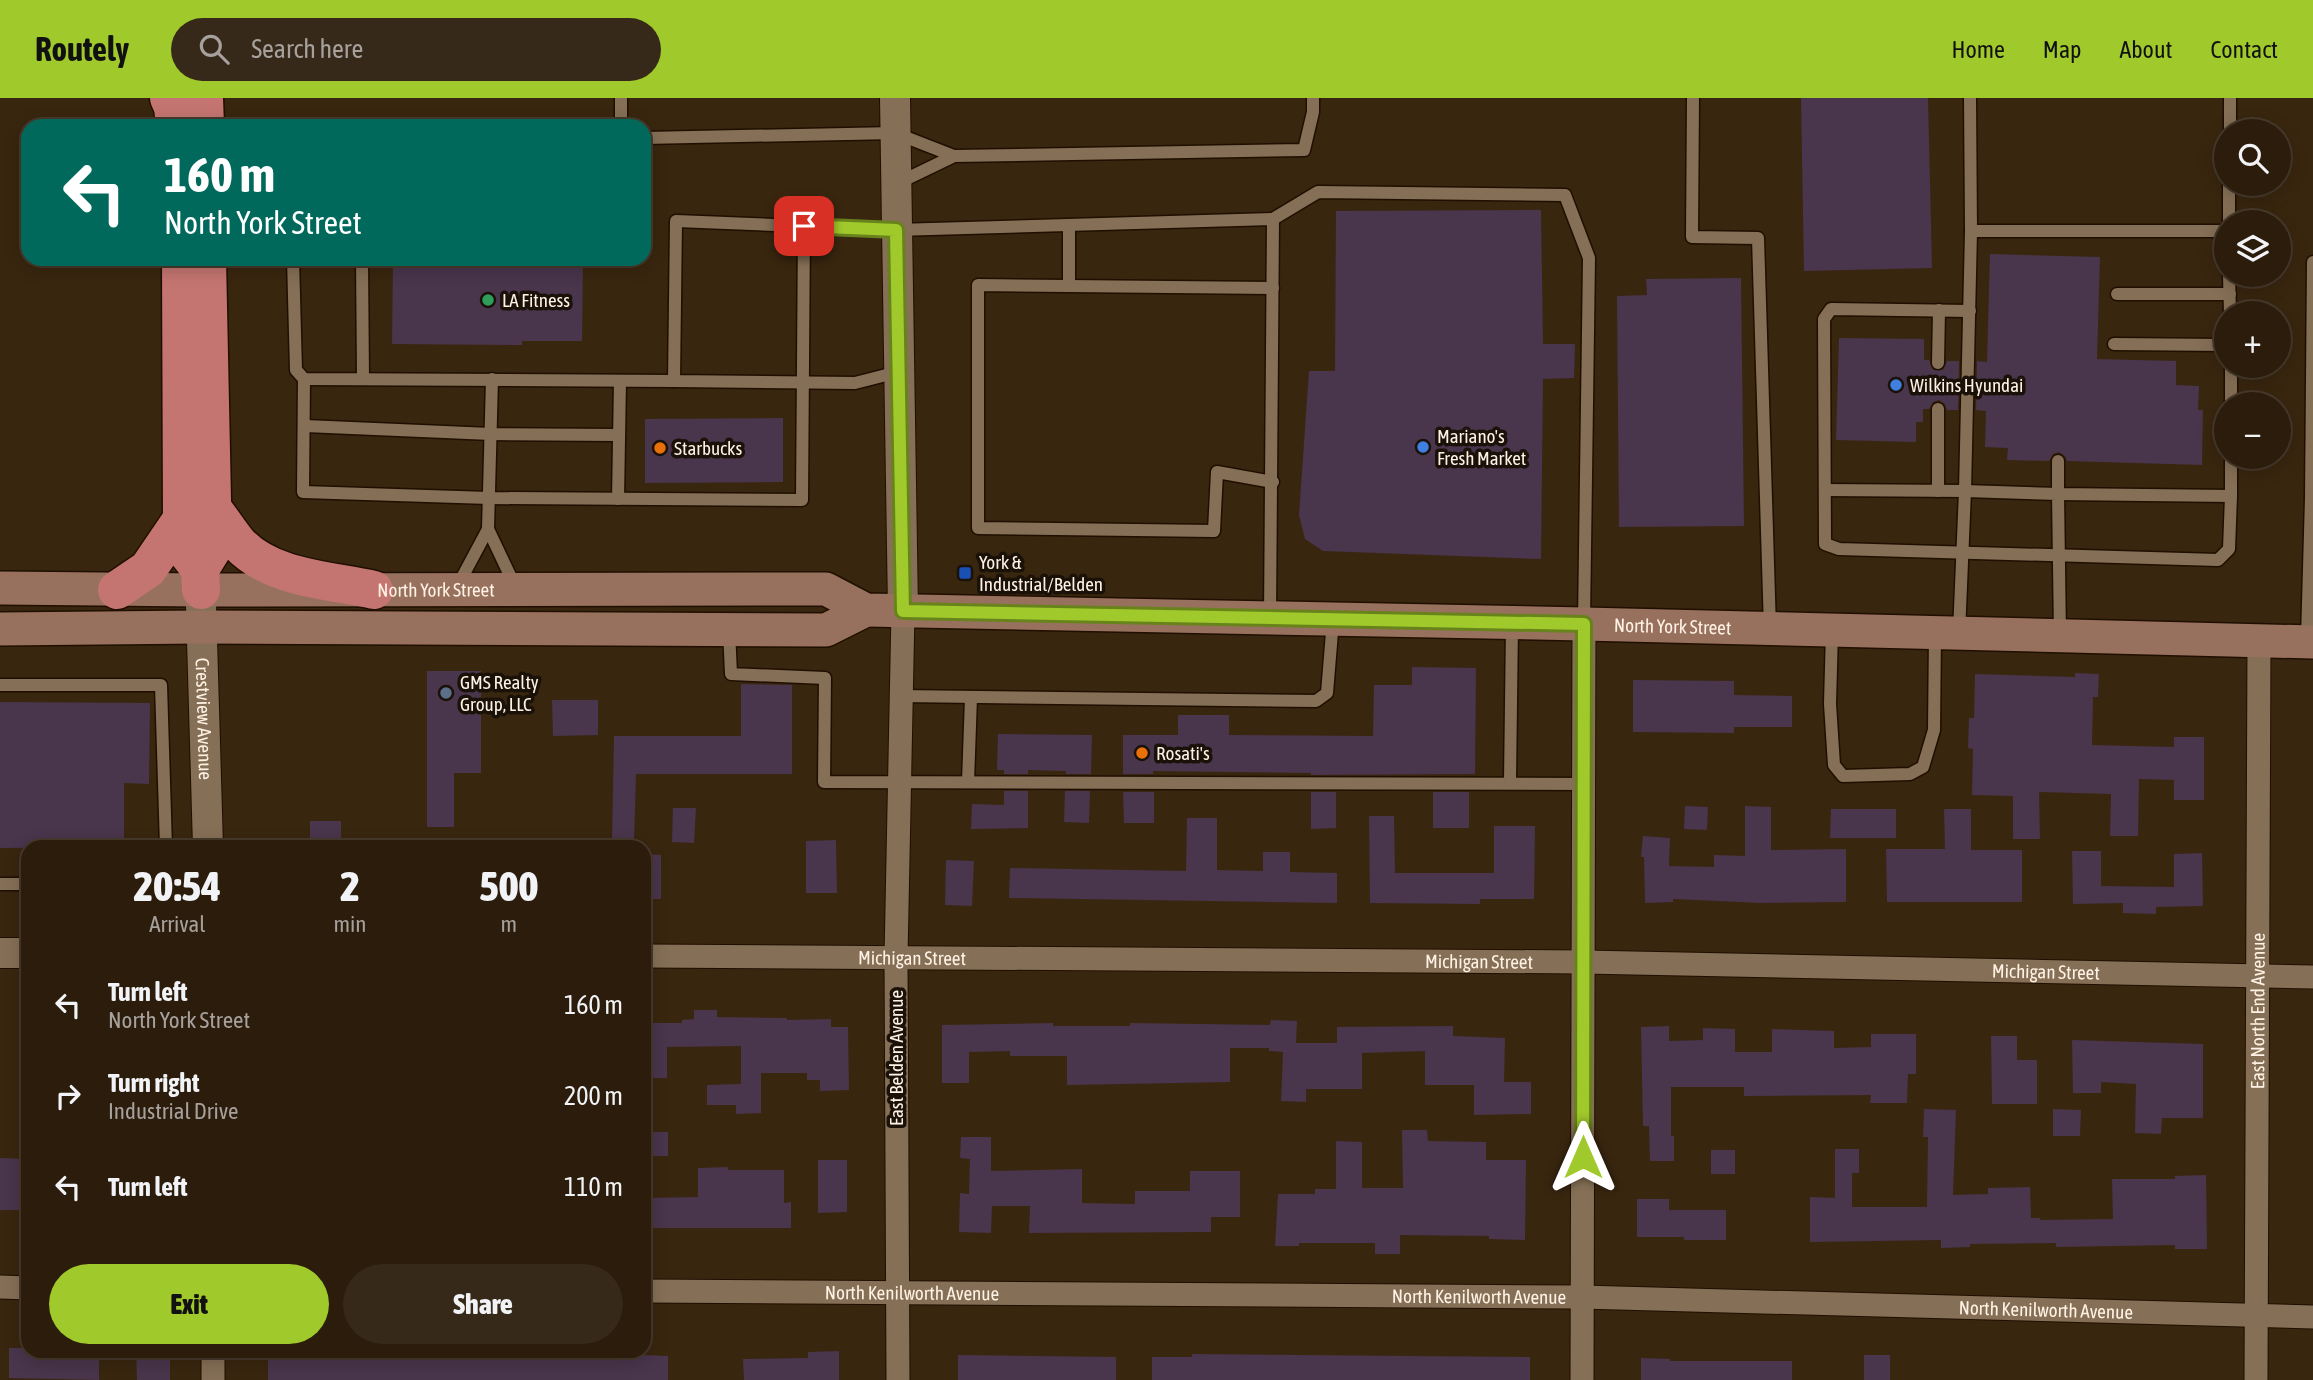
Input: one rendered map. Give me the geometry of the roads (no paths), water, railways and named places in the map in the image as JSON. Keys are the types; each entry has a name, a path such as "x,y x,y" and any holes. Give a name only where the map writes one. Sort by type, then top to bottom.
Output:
{"highway":[{"path":"169,98 174,119"},
{"path":"204,98 205,119"},
{"path":"181,266 197,514 213,548 201,595"},
{"path":"117,590 148,569 197,514 207,266"},
{"path":"197,514 262,561 301,578 337,581 374,590"}],"main road":[{"name":"North York Street","path":"0,588 117,590 729,630 826,630 866,610"},
{"name":"North York Street","path":"0,629 201,595 374,590 825,589 866,610 2310,642"}],"street":[{"path":"895,98 903,611"},
{"name":"Crestview Avenue","path":"201,595 208,840"},
{"name":"East Belden Avenue","path":"898,1380 895,957 903,611"},
{"path":"1582,1380 1584,624"},
{"name":"East North End Avenue","path":"2256,1380 2259,641"},
{"path":"0,953 21,953"},
{"name":"Michigan Street","path":"651,956 1584,962 2313,977"},
{"path":"0,1287 21,1288"},
{"name":"North Kenilworth Avenue","path":"651,1291 1582,1297 2313,1317"},
{"path":"213,1358 213,1380"}],"lane":[{"path":"621,98 621,119"},
{"path":"651,138 895,132 954,156 1304,150 1313,112 1313,98"},
{"path":"1693,98 1692,237 1758,238 1770,629"},
{"path":"1832,630 1830,704 1834,765 1843,776 1910,774 1923,767 1934,730 1947,633 1962,552 1970,311 1970,98"},
{"path":"2230,98 2230,119"},
{"path":"896,184 954,156"},
{"path":"674,381 676,221 896,230 1069,225 1273,219 1318,192 1565,195 1589,258 1584,624"},
{"path":"1270,618 1273,219"},
{"path":"1069,225 1069,284"},
{"path":"293,266 296,370 304,379 303,492 489,498 802,500 804,226"},
{"path":"1971,231 2214,231"},
{"path":"2310,642 2313,262"},
{"path":"362,266 363,379"},
{"path":"1273,288 978,285 978,528 1214,531 1217,472 1273,482"},
{"path":"2230,287 2230,301"},
{"path":"2117,294 2230,294"},
{"path":"1970,311 1831,309 1824,319 1825,544 1839,548 2218,560 2229,549 2231,469"},
{"path":"1938,363 1939,310"},
{"path":"2114,344 2214,345"},
{"path":"304,379 855,383 898,372"},
{"path":"492,379 488,529 516,590"},
{"path":"618,499 620,381"},
{"path":"1938,409 1938,491"},
{"path":"305,426 491,434 618,435"},
{"path":"2058,461 2060,636"},
{"path":"1825,489 2231,496"},
{"path":"455,590 488,529"},
{"path":"900,696 1316,701 1328,693 1333,619"},
{"path":"1510,782 1512,623"},
{"path":"729,630 731,674 825,678 824,782 1584,784"},
{"path":"0,685 161,685 166,840"},
{"path":"968,782 971,697"},
{"path":"0,884 21,884"}],"place":[{"name":"LA Fitness","path":"488,300"},
{"name":"Wilkins Hyundai","path":"1896,385"},
{"name":"Mariano's Fresh Market","path":"1423,447"},
{"name":"Starbucks","path":"660,448"},
{"name":"York & Industrial/Belden","path":"965,573"},
{"name":"GMS Realty Group, LLC","path":"446,693"},
{"name":"Rosati's","path":"1142,753"}]}
